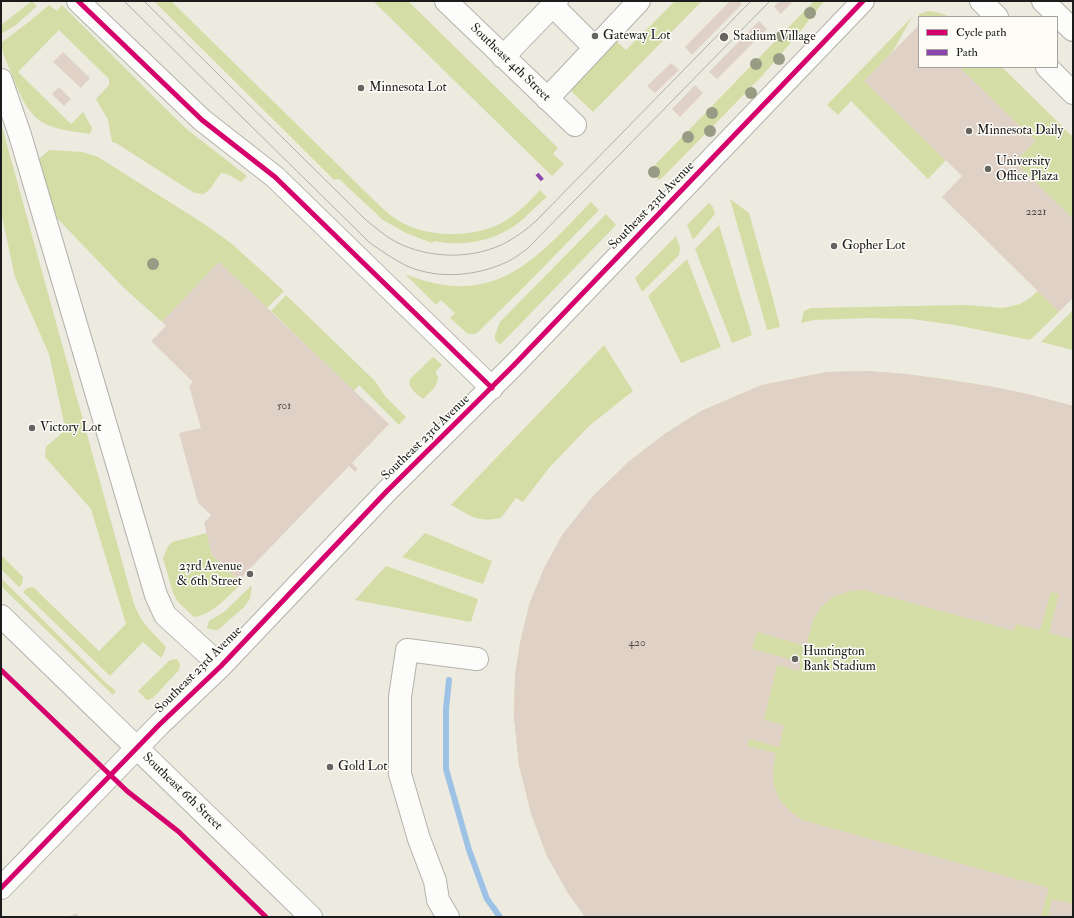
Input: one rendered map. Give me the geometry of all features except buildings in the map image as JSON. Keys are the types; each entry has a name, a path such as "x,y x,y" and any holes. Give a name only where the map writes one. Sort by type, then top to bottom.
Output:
{"street":[{"path":"78,1 202,120 275,177 492,388"},
{"name":"Southeast 4th Street","path":"446,1 575,125"},
{"path":"547,99 639,1"},
{"name":"Southeast 23rd Avenue","path":"1,888 137,748 220,666 387,491 492,388 863,1"},
{"path":"980,1 996,16"},
{"path":"1042,1 1073,30"},
{"path":"503,57 554,3 595,48"},
{"path":"1048,68 1073,92"},
{"path":"1,80 20,135 156,595 165,615 220,666"},
{"name":"Southeast 6th Street","path":"1,616 311,917"},
{"path":"448,917 438,900 435,881 419,839 400,774 400,697 407,650 477,660"}],"green space":[{"path":"32,1 37,6 16,25 1,34 1,25"},
{"path":"154,1 171,1 380,206 399,221 421,230 434,233 472,233 501,223 525,206 540,190 547,197 513,227 503,233 481,241 469,243 446,243 435,241 432,243 406,233 383,220 339,179 334,180"},
{"path":"373,1 408,1 558,148 553,154 564,164 552,176"},
{"path":"675,1 702,1 593,112 571,91 569,84 614,39 626,50"},
{"path":"814,1 824,1 795,38 762,76 663,177 659,180 649,171"},
{"path":"49,5 57,11 62,5 189,131 247,176 241,182 227,174 221,173 210,189 204,194 195,193 116,143 112,142 108,120 96,99 109,85 109,79 59,30 18,72 71,124 83,112 92,128 90,134 59,129 39,120 25,104 5,59 1,43"},
{"path":"929,11 948,16 919,16 919,14"},
{"path":"912,17 893,51 865,81 946,160 928,179 851,101 838,115 827,105"},
{"path":"960,68 1003,68 1073,137 1073,219 1015,162 1035,141"},
{"path":"1,123 133,601 139,616 166,647 161,658 143,642 110,676 23,592 27,588 33,587 99,651 126,624 91,509 45,457 46,447 63,432 64,423 49,354 15,277 1,212"},
{"path":"49,150 83,152 98,157 206,225 232,244 284,291 267,308 219,262 162,322 123,287 55,216 39,168 40,158"},
{"path":"730,199 749,213 780,327 767,330"},
{"path":"591,202 599,210 523,288 478,332 474,334 468,334 450,318 455,313 441,300 436,305 405,274 436,284 464,286 488,283 510,274 531,260 570,224"},
{"path":"709,203 713,207 715,214 693,240 687,225"},
{"path":"606,214 616,225 500,345 495,339 495,335 500,322"},
{"path":"719,225 752,335 732,343 695,249"},
{"path":"676,236 680,248 679,255 642,292 635,278"},
{"path":"687,259 721,347 681,363 648,296"},
{"path":"1038,291 1059,312 1030,340 955,325 912,319 869,318 814,320 801,323 804,311 811,308 965,305 1003,308 1020,304"},
{"path":"286,295 375,381 385,396 406,417 399,425 359,385 354,391 271,311"},
{"path":"1073,310 1073,350 1041,342"},
{"path":"604,345 633,391 589,426 549,468 523,502 516,498 501,518 486,520 474,518 451,505"},
{"path":"433,357 442,365 436,371 438,377 437,384 423,399 415,393 409,382 410,379"},
{"name":"Huntington Bank Stadium","path":"868,371 971,383 1022,393 1073,406 1073,917 585,917 547,856 531,813 519,765 514,717 515,675 520,643 530,602 628,462 666,433 701,411 762,385 827,372"},
{"path":"207,533 212,555 239,580 239,586 213,609 201,616 194,617 178,602 173,593 163,558 167,548 172,542"},
{"path":"425,533 492,561 483,584 402,557"},
{"path":"1,555 23,577 22,584 19,587 1,569"},
{"path":"386,566 478,599 471,622 355,600"},
{"path":"1,578 106,683 116,691 113,695 1,586"},
{"path":"252,585 250,599 244,607 218,630 207,628 209,621 224,612"},
{"path":"177,659 180,664 179,670 153,698 147,700 138,691 170,660"}],"waterway":[{"path":"449,680 446,709 446,769 469,850 487,899 500,917"}],"tram line":[{"path":"124,1 370,243 407,266 445,275 472,273 497,266 509,261 527,249 770,1"},
{"path":"144,1 366,220 392,240 409,248 423,252 452,255 480,252 494,248 511,240 530,226 751,1"}],"marked path":[{"path":"537,174 545,183"}],"cycle path":[{"path":"78,1 202,120 275,177 492,388"},
{"path":"1,888 159,725 221,666 387,491 513,366 863,1"},
{"path":"1,670 127,791 179,832 266,917"}],"place":[{"name":"Gateway Lot","path":"595,36"},
{"name":"Stadium Village","path":"724,37"},
{"name":"Minnesota Lot","path":"361,88"},
{"name":"Minnesota Daily","path":"969,131"},
{"name":"University Office Plaza","path":"988,169"},
{"name":"Gopher Lot","path":"834,246"},
{"name":"Victory Lot","path":"32,428"},
{"name":"23rd Avenue & 6th Street","path":"250,574"},
{"name":"Huntington Bank Stadium","path":"795,659"},
{"name":"Gold Lot","path":"330,767"}]}
